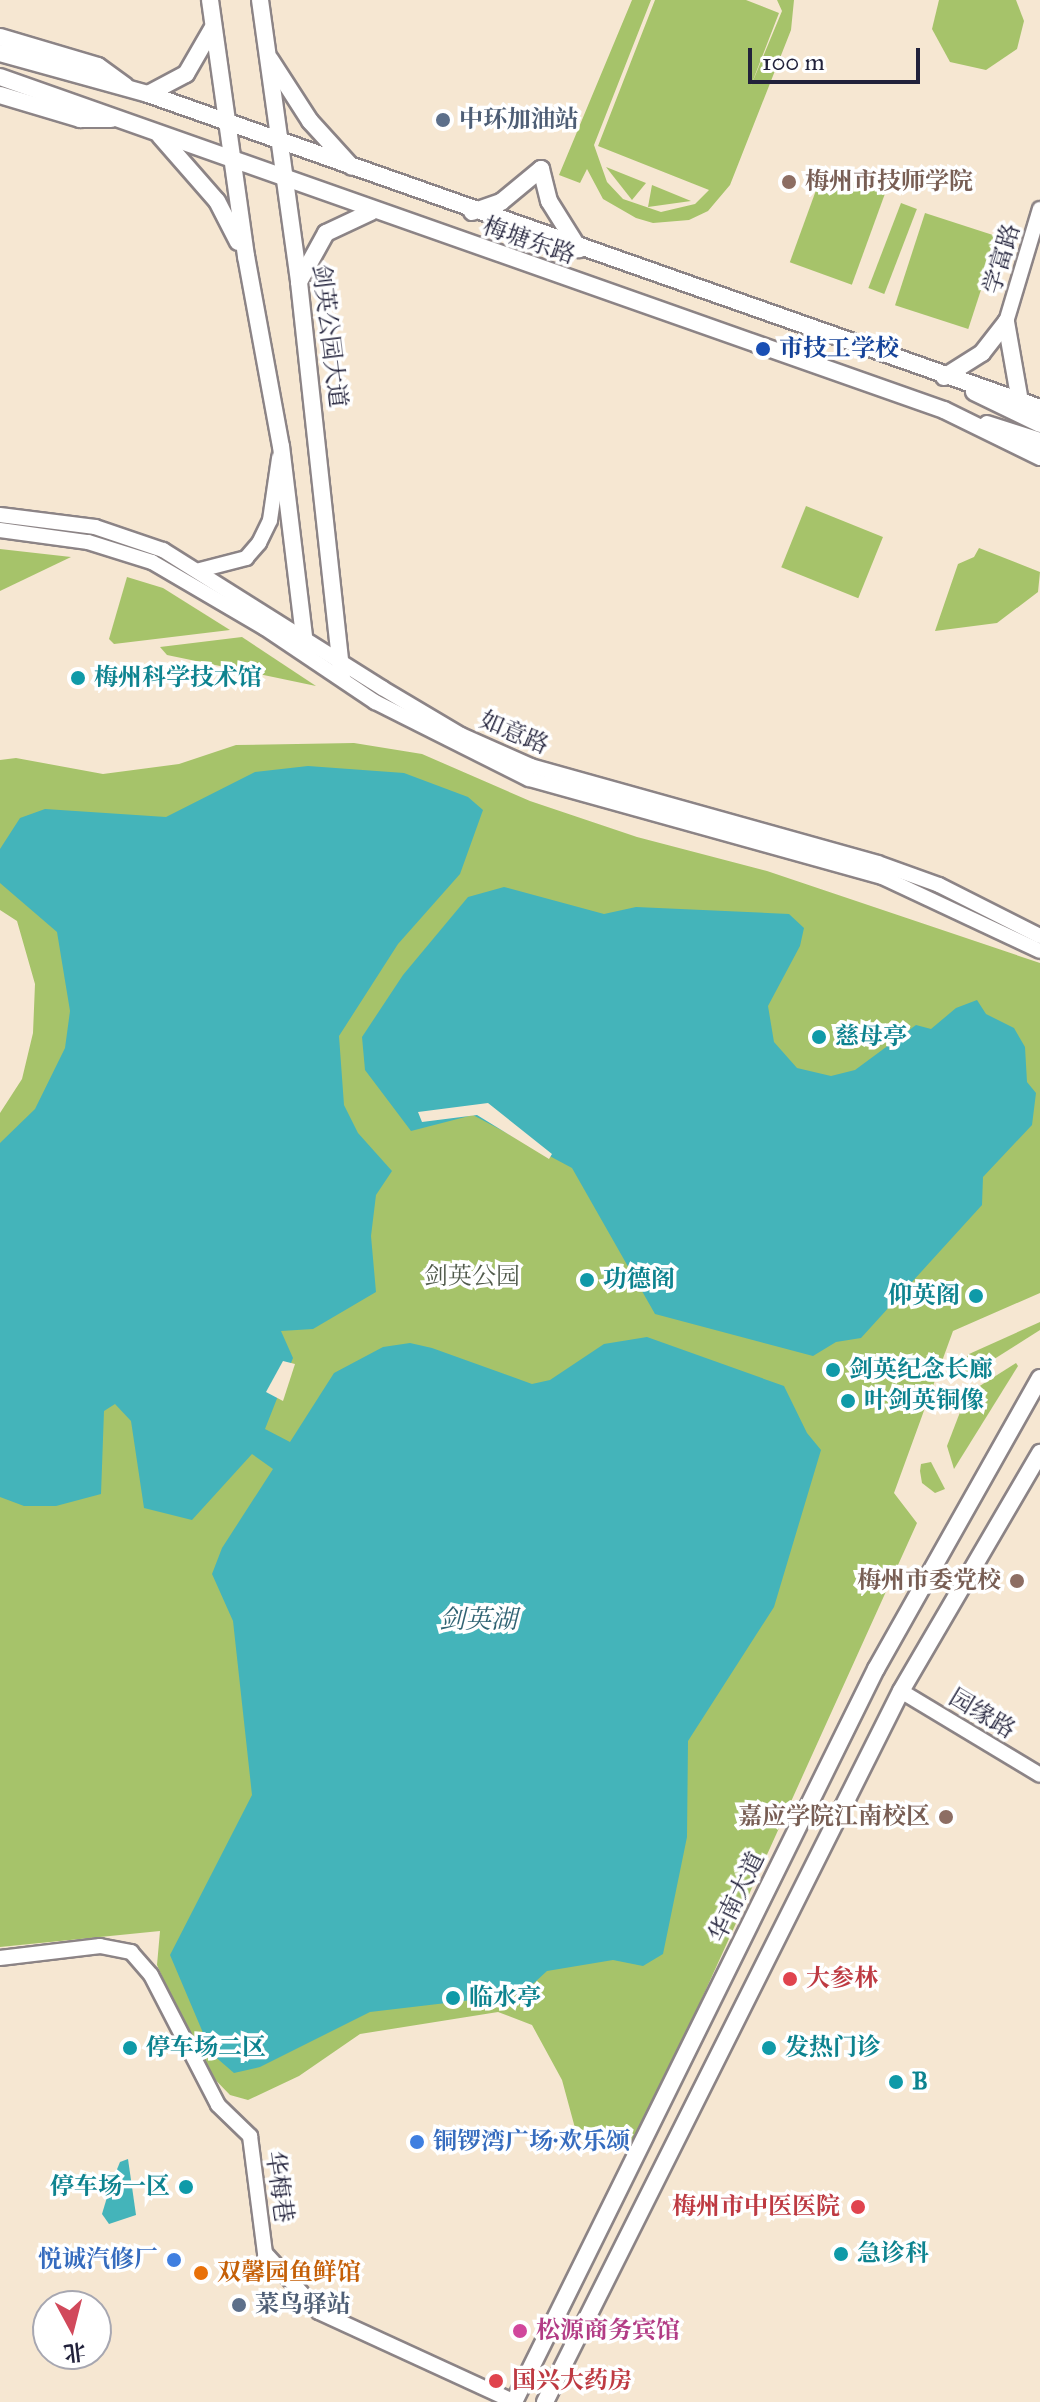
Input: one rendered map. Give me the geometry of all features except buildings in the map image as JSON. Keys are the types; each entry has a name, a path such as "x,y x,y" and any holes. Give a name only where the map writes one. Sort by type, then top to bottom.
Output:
{"main road":[{"path":"211,0 246,256 281,446 306,647"},
{"name":"剑英公园大道","path":"260,0 299,282 342,671"},
{"path":"148,94 186,74 205,47 213,24"},
{"path":"0,37 98,66 127,87"},
{"name":"梅塘东路","path":"0,53 148,94 356,171 944,377 1019,396 1040,408"},
{"path":"266,53 310,121 356,171"},
{"name":"梅塘东路","path":"0,77 87,105 111,119 156,132 371,212 944,410 1040,457"},
{"path":"0,95 80,119 111,119"},
{"path":"156,132 217,201 246,256"},
{"path":"472,212 501,202 541,169 549,201 579,249"},
{"path":"299,282 326,233 371,212"},
{"path":"944,377 982,353 1006,322"},
{"path":"1006,322 1019,396"},
{"path":"944,377 1040,424"},
{"path":"944,410 1040,441"},
{"name":"华南大道","path":"514,2402 876,1669 1040,1378"},
{"path":"545,2402 759,1985 901,1691 1040,1453"},
{"path":"594,2239 621,2249"}],"street":[{"name":"学富路","path":"1006,322 1040,209"},
{"path":"200,570 246,558 259,543 270,520 281,446"},
{"name":"如意路","path":"0,515 95,527 163,550 200,570 342,671 461,735 531,766 878,863 939,885 1040,936"},
{"name":"如意路","path":"0,530 88,542 152,562 306,647"},
{"name":"如意路","path":"342,671 375,702 529,779 882,877 1040,951"},
{"name":"园缘路","path":"901,1691 1040,1775"},
{"name":"华梅巷","path":"0,1958 100,1946 131,1952 151,1975 218,2105 250,2136 265,2253 319,2312 514,2402"}],"green space":[{"path":"632,0 651,0 594,145 607,182 623,199 661,212 695,204 709,190 598,146 655,0 746,0 779,13 750,88 782,11 777,0 794,0 791,30 730,185 708,211 689,220 653,223 636,218 603,199 587,169 580,183 559,175"},
{"path":"939,0 1016,0 1024,21 1017,49 986,70 950,62 932,29"},
{"path":"606,167 646,183 632,200"},
{"path":"823,171 885,194 852,285 790,262"},
{"path":"652,185 691,201 648,207"},
{"path":"901,203 917,209 884,294 868,288"},
{"path":"925,213 998,237 968,329 895,305"},
{"path":"806,506 883,537 858,598 781,567"},
{"path":"979,548 1040,572 1038,592 997,623 935,631 958,564 974,557"},
{"path":"0,549 71,557 0,591"},
{"path":"127,577 163,588 230,630 114,644 109,639"},
{"path":"242,637 316,686 167,655 160,647"},
{"name":"剑英公园","path":"354,743 422,754 530,801 637,837 767,871 1040,963 1040,1293 953,1331 894,1493 917,1523 637,2142 575,2128 562,2080 532,2025 498,2012 360,2034 299,2076 248,2100 230,2095 202,2066 157,1965 160,1931 0,1947 0,1113 22,1079 33,1033 35,984 17,921 0,910 0,760 16,758 103,774 179,764 236,745"},
{"path":"1040,1322 1040,1330 961,1380 959,1368 969,1354"},
{"path":"1016,1363 1018,1366 954,1469 947,1446 967,1394"},
{"path":"931,1462 945,1489 935,1493 922,1483 920,1471 921,1464"}],"water":[{"name":"剑英湖","path":"308,766 404,773 468,797 483,810 460,874 398,944 339,1036 344,1105 358,1133 392,1171 376,1195 371,1236 376,1292 313,1329 281,1331 293,1358 265,1429 290,1442 334,1373 383,1347 410,1343 432,1348 532,1384 550,1380 604,1344 647,1337 784,1386 807,1433 821,1450 774,1607 688,1741 687,1837 663,1954 643,1966 613,1960 547,1971 522,1994 370,2012 260,2067 234,2073 212,2054 170,1955 252,1795 233,1621 212,1574 222,1548 273,1469 252,1454 192,1520 144,1508 131,1421 115,1404 104,1411 101,1494 56,1506 24,1506 0,1497 0,1143 35,1109 65,1048 70,1011 57,932 0,883 0,849 20,818 45,809 166,817 255,772"},
{"path":"504,887 604,914 636,907 789,914 804,928 800,946 768,1006 774,1042 797,1068 831,1076 855,1070 916,1025 931,1029 956,1008 977,1000 986,1014 1014,1028 1025,1047 1027,1082 1036,1093 1032,1125 983,1177 982,1205 861,1338 836,1342 813,1356 655,1314 572,1168 473,1115 411,1131 365,1070 362,1037 403,975 468,897"},
{"path":"128,2159 136,2215 109,2224 102,2214 120,2162"}],"pier":[{"path":"488,1103 552,1154 549,1159 477,1115 422,1122 418,1112"},
{"path":"283,1361 295,1364 283,1401 266,1392"}],"place":[{"name":"中环加油站","path":"443,120"},
{"name":"梅州市技师学院","path":"789,182"},
{"name":"市技工学校","path":"763,349"},
{"name":"梅州科学技术馆","path":"78,678"},
{"name":"慈母亭","path":"819,1037"},
{"name":"功德阁","path":"587,1280"},
{"name":"仰英阁","path":"976,1296"},
{"name":"剑英纪念长廊","path":"833,1370"},
{"name":"叶剑英铜像","path":"848,1401"},
{"name":"梅州市委党校","path":"1017,1581"},
{"name":"嘉应学院江南校区","path":"946,1817"},
{"name":"大参林","path":"790,1979"},
{"name":"临水亭","path":"453,1998"},
{"name":"停车场二区","path":"130,2048"},
{"name":"发热门诊","path":"769,2048"},
{"name":"B","path":"896,2082"},
{"name":"铜锣湾广场·欢乐颂","path":"417,2142"},
{"name":"停车场一区","path":"186,2187"},
{"name":"梅州市中医医院","path":"858,2207"},
{"name":"急诊科","path":"841,2254"},
{"name":"悦诚汽修厂","path":"174,2260"},
{"name":"双馨园鱼鲜馆","path":"201,2273"},
{"name":"菜鸟驿站","path":"239,2305"},
{"name":"松源商务宾馆","path":"520,2331"},
{"name":"国兴大药房","path":"496,2381"}]}
